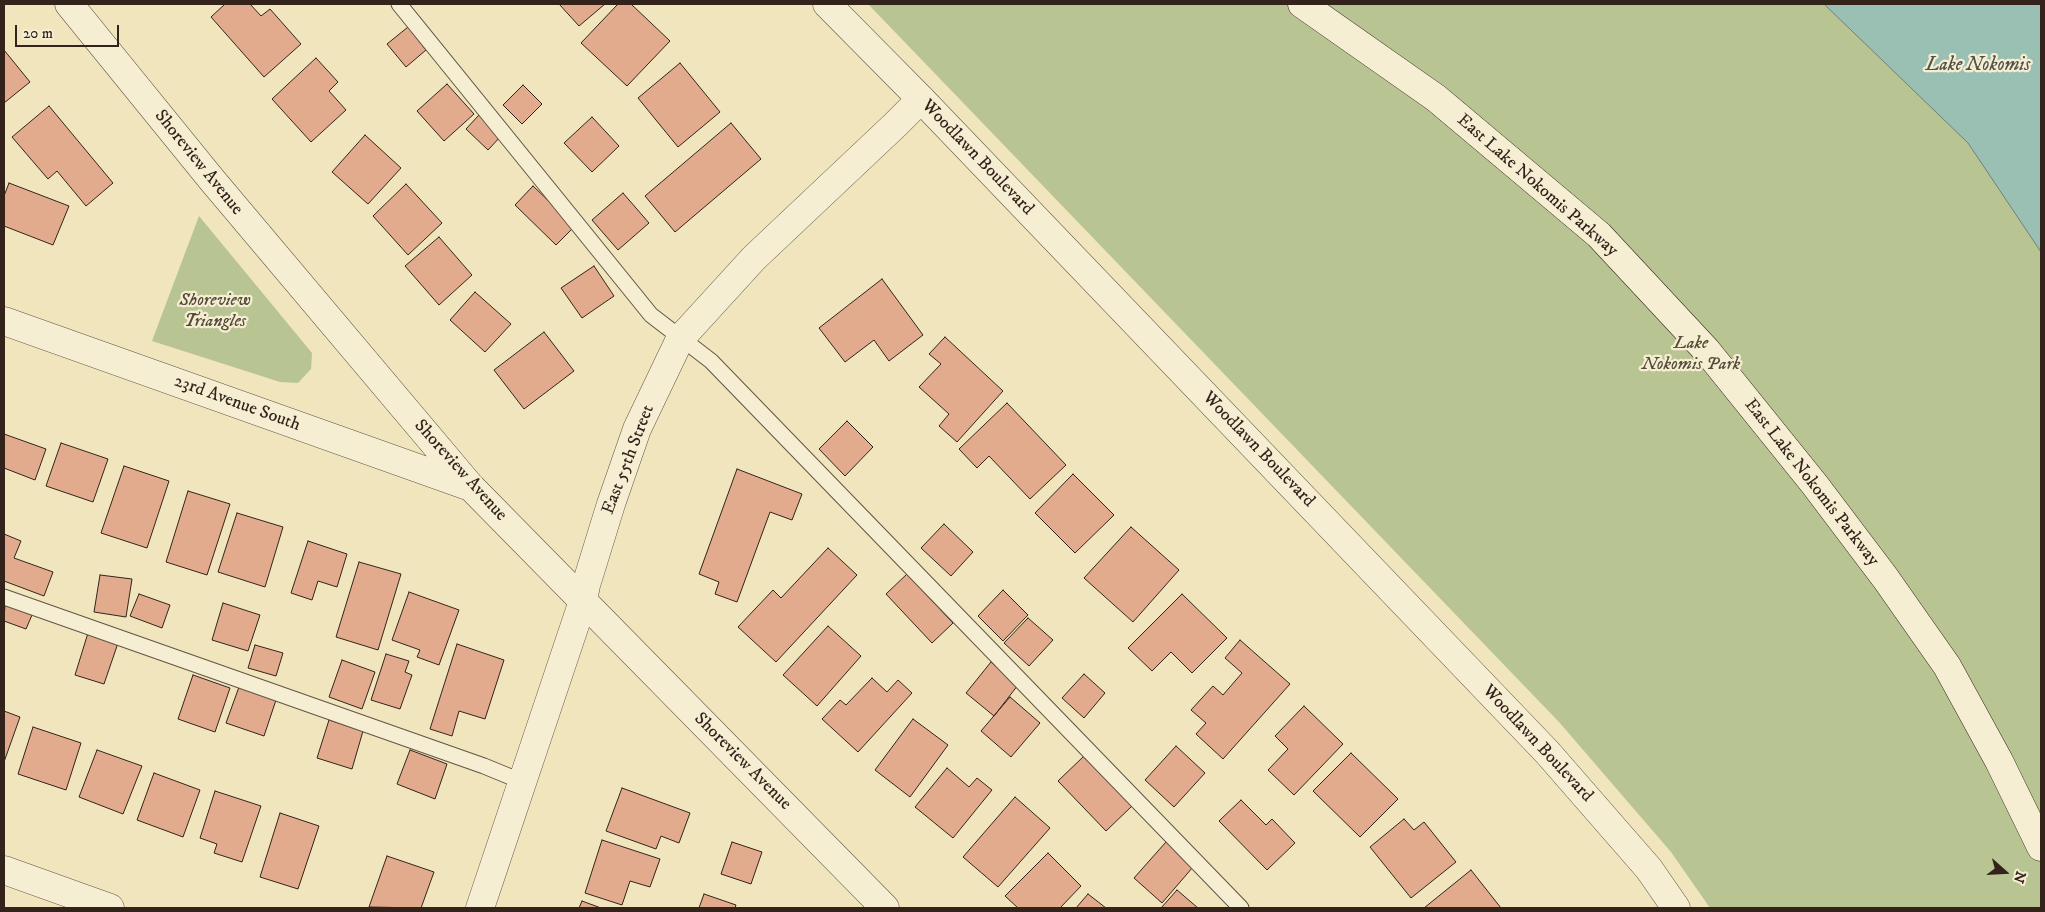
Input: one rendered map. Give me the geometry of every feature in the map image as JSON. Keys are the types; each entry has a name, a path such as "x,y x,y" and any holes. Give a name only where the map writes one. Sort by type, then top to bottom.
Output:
{"street":[{"name":"Shoreview Avenue","path":"69,4 212,180 470,486 886,908"},
{"name":"Woodlawn Boulevard","path":"827,4 921,99 1547,752 1649,869 1676,908"},
{"name":"East Lake Nokomis Parkway","path":"1302,4 1436,98 1599,235 1707,351 1816,485 1886,579 1947,666 1999,761 2041,847"},
{"name":"East 55th Street","path":"480,908 583,601 586,585 611,504 637,429 680,339 754,258 896,125 921,99"},
{"name":"23rd Avenue South","path":"4,321 470,486"},
{"path":"4,870 110,908"}],"lane":[{"path":"399,4 651,315 711,361 1241,908"},
{"path":"4,596 523,782"}],"green space":[{"name":"Lake Nokomis Park","path":"868,4 2041,4 2041,908 1710,908 1671,852 1559,722"},
{"name":"Shoreview Triangles","path":"199,216 312,353 311,369 298,383 280,382 152,341"}],"water":[{"name":"Lake Nokomis","path":"1824,4 2041,4 2041,252 1968,143"}],"building":[{"path":"225,4 250,4 261,16 270,9 301,44 264,77 211,17"},
{"path":"559,4 605,4 579,26"},
{"path":"618,4 631,4 670,41 627,86 581,43"},
{"path":"408,27 426,50 406,67 387,44"},
{"path":"4,50 30,82 4,103"},
{"path":"316,58 338,82 329,91 346,110 311,142 272,99"},
{"path":"680,63 720,112 678,147 638,98"},
{"path":"447,84 474,114 444,141 417,111"},
{"path":"523,85 542,104 522,124 503,105"},
{"path":"49,106 113,183 86,206 57,171 48,179 12,137"},
{"path":"479,115 501,136 488,150 466,129"},
{"path":"592,117 619,146 592,172 564,143"},
{"path":"731,123 761,159 675,232 645,196"},
{"path":"365,135 401,168 368,204 332,172"},
{"path":"9,183 69,206 53,245 4,226 4,196"},
{"path":"406,184 442,223 408,255 373,216"},
{"path":"533,186 575,226 556,245 515,205"},
{"path":"623,193 649,223 618,250 592,220"},
{"path":"439,237 472,275 439,305 405,266"},
{"path":"594,266 614,296 582,318 561,288"},
{"path":"882,279 923,335 889,361 874,340 845,362 819,328"},
{"path":"475,292 511,324 485,352 450,320"},
{"path":"544,332 574,371 524,409 494,370"},
{"path":"945,337 1003,391 957,442 939,426 949,414 919,387 941,364 929,354"},
{"path":"1007,403 1066,465 1030,499 989,456 977,468 959,449"},
{"path":"847,421 873,447 845,476 819,449"},
{"path":"4,434 46,449 35,480 4,468"},
{"path":"61,443 108,459 93,502 46,486"},
{"path":"124,466 169,481 147,548 101,533"},
{"path":"737,469 802,494 792,520 770,512 737,602 715,594 719,582 699,574"},
{"path":"1073,474 1114,515 1075,553 1035,513"},
{"path":"188,491 230,504 207,575 166,562"},
{"path":"237,513 283,527 265,587 218,572"},
{"path":"944,524 973,552 951,576 921,548"},
{"path":"1131,527 1179,570 1133,622 1084,578"},
{"path":"4,534 21,541 14,558 53,572 44,596 4,581"},
{"path":"308,541 347,554 337,587 318,581 312,600 291,593"},
{"path":"828,548 857,575 776,662 738,627 773,590 781,598"},
{"path":"359,562 401,574 378,650 336,637"},
{"path":"907,574 953,623 932,643 886,594"},
{"path":"100,575 132,579 126,617 94,612"},
{"path":"1003,590 1028,615 1003,641 978,616"},
{"path":"409,592 459,610 439,665 417,657 420,650 392,640"},
{"path":"139,594 170,605 162,628 130,616"},
{"path":"1182,594 1227,638 1192,673 1171,652 1152,671 1128,648"},
{"path":"223,603 260,615 248,651 212,640"},
{"path":"5,604 32,615 26,629 4,621"},
{"path":"1028,618 1053,640 1029,666 1004,643"},
{"path":"828,626 861,656 817,706 783,675"},
{"path":"88,633 118,643 104,684 75,675"},
{"path":"1240,640 1290,684 1223,759 1196,734 1206,723 1191,710 1213,686 1223,695 1242,673 1225,658"},
{"path":"457,644 504,660 485,719 459,711 452,736 430,729"},
{"path":"255,645 283,653 276,676 248,668"},
{"path":"386,654 409,661 405,672 412,675 400,709 371,700"},
{"path":"342,660 375,672 362,709 329,697"},
{"path":"991,662 1018,685 994,716 966,693"},
{"path":"1084,674 1105,693 1084,718 1062,698"},
{"path":"193,675 230,688 215,732 178,719"},
{"path":"872,678 887,692 898,680 912,693 858,752 822,719 840,700 846,705"},
{"path":"239,687 276,700 264,736 226,723"},
{"path":"1010,697 1040,723 1011,757 981,731"},
{"path":"1304,706 1343,744 1294,795 1268,770 1288,749 1275,736"},
{"path":"4,711 20,717 4,762"},
{"path":"913,719 948,745 910,797 875,770"},
{"path":"329,720 363,731 352,769 317,758"},
{"path":"33,727 81,743 66,790 18,774"},
{"path":"1176,746 1205,773 1174,807 1145,780"},
{"path":"97,750 142,766 123,814 79,797"},
{"path":"410,750 447,764 435,799 397,784"},
{"path":"1351,753 1398,799 1360,837 1313,791"},
{"path":"1084,756 1132,806 1106,831 1058,781"},
{"path":"947,768 969,787 977,778 992,790 953,838 915,807"},
{"path":"154,773 200,790 183,837 137,820"},
{"path":"622,788 690,813 679,843 661,836 656,849 606,831"},
{"path":"215,791 261,806 242,862 214,853 217,844 200,838"},
{"path":"1015,797 1050,828 998,887 963,857"},
{"path":"1241,800 1266,825 1272,819 1295,843 1267,870 1219,821"},
{"path":"280,813 319,826 298,889 260,877"},
{"path":"1404,819 1414,830 1424,822 1456,862 1411,898 1370,847"},
{"path":"602,840 660,859 650,887 630,881 622,905 585,893"},
{"path":"732,842 762,852 751,884 721,874"},
{"path":"1166,842 1193,867 1162,903 1134,878"},
{"path":"1048,853 1081,886 1060,908 1018,908 1005,896"},
{"path":"387,856 434,872 421,908 369,907"},
{"path":"1471,870 1501,908 1424,908"},
{"path":"1177,890 1198,908 1161,908"},
{"path":"704,894 736,905 735,908 699,908"},
{"path":"1088,894 1106,908 1076,908"},
{"path":"582,901 601,908 579,908"}]}
